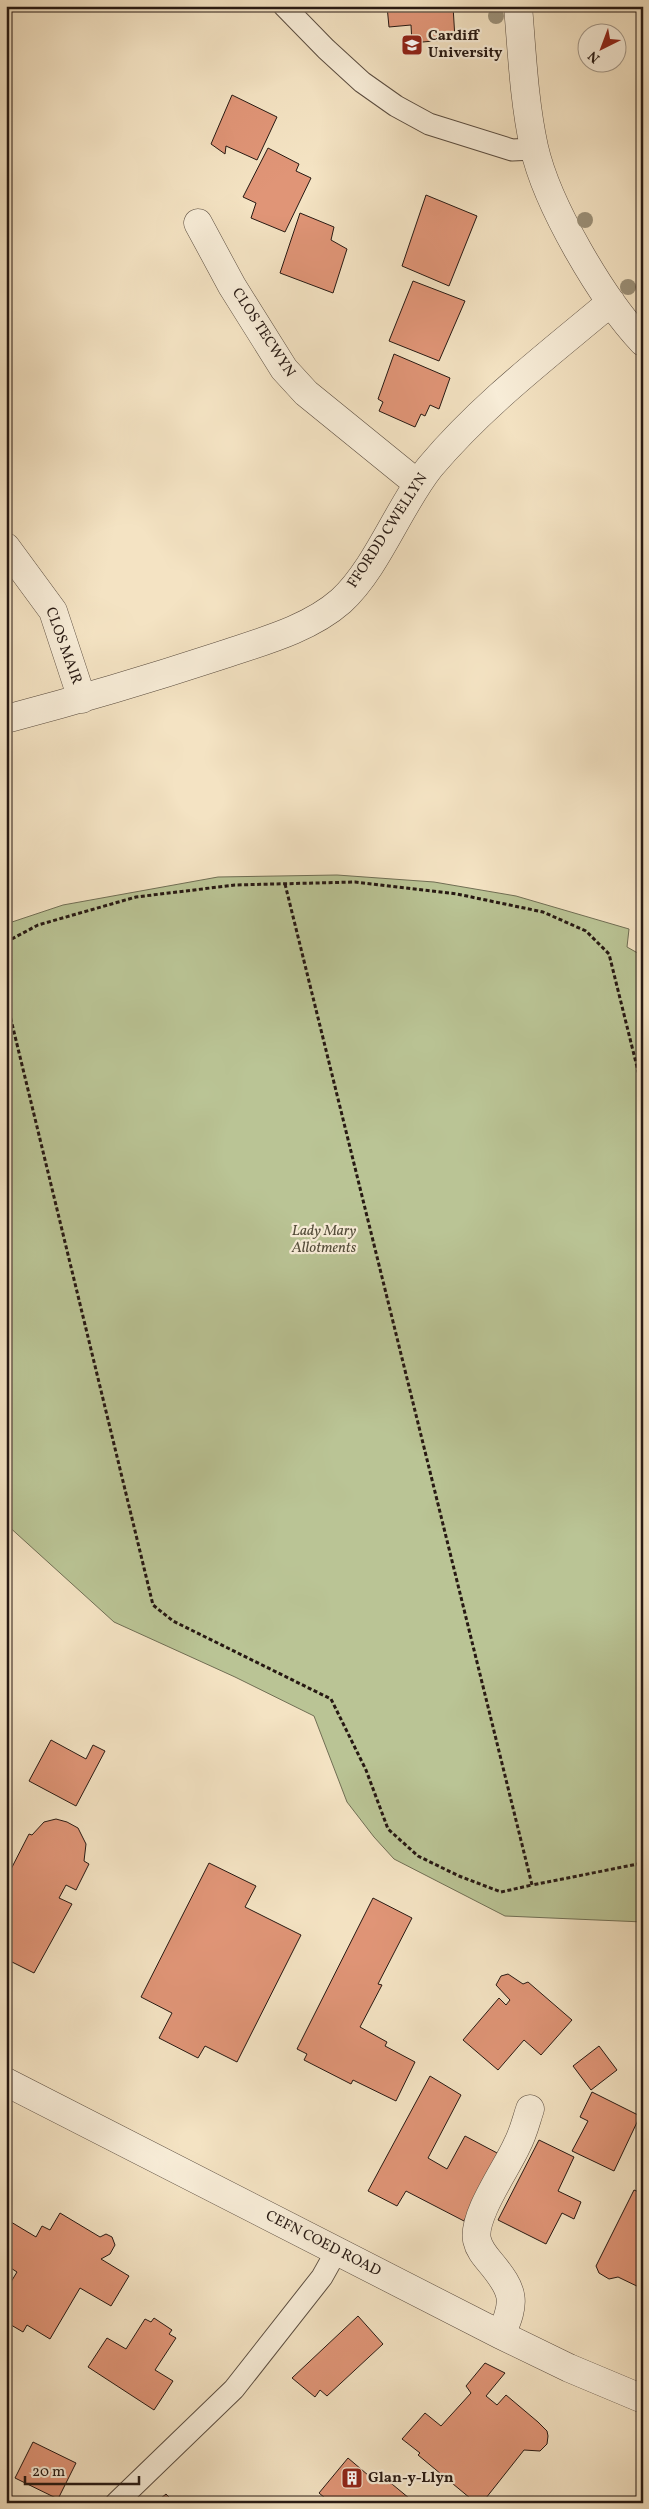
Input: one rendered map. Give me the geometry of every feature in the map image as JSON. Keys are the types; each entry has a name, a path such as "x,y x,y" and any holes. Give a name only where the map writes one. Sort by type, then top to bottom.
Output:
{"street":[{"path":"518,6 526,99 534,149 560,216 611,302 643,342"},
{"name":"CLOS TECWYN","path":"198,223 232,286 284,369 306,393 418,484"},
{"name":"FFORDD CWELLYN","path":"6,719 82,699 256,644 307,622 340,601 358,582 418,484 466,426 480,412 611,302"},
{"name":"CLOS MAIR","path":"6,547 53,611 82,699"},
{"name":"CEFN COED ROAD","path":"6,2082 500,2335 569,2368 643,2399"},
{"path":"500,2335 511,2312 511,2295 502,2276 481,2251 476,2238 479,2219 518,2143 530,2109"}],"lane":[{"path":"284,6 362,82 396,106 429,124 512,150 534,149"},
{"path":"116,2503 234,2389 322,2278 336,2252"}],"path":[{"path":"6,942 38,925 136,896 235,885 355,882 458,894 543,912 586,931 609,954 643,1091"},
{"path":"284,884 532,1885"},
{"path":"6,999 154,1605 173,1621 331,1699 366,1770 388,1828 418,1856 458,1876 501,1892 643,1863"}],"green space":[{"name":"Lady Mary Allotments","path":"337,875 434,882 516,896 629,929 627,947 643,956 643,1922 505,1916 394,1859 347,1802 314,1716 235,1677 114,1622 6,1524 6,924 63,905 218,877"}],"building":[{"path":"387,6 453,6 455,39 412,43 411,25 389,27"},
{"path":"232,95 277,117 257,160 226,146 225,154 211,144"},
{"path":"268,148 299,164 296,171 311,178 285,232 251,218 256,203 243,197"},
{"path":"426,195 477,216 449,286 402,266"},
{"path":"300,213 334,227 331,240 347,249 333,293 280,273"},
{"path":"413,281 465,301 439,361 389,341"},
{"path":"394,354 450,378 439,409 430,405 425,416 421,414 415,427 379,411 383,402 378,399"},
{"path":"51,1740 86,1759 93,1745 105,1751 76,1806 29,1781"},
{"path":"56,1819 78,1828 86,1844 84,1861 89,1864 76,1890 66,1885 59,1898 72,1904 34,1973 6,1959 6,1873 9,1873 29,1834 32,1835 44,1822"},
{"path":"209,1863 256,1886 245,1907 301,1935 237,2062 205,2046 198,2058 159,2038 172,2013 141,1997"},
{"path":"373,1898 412,1918 378,1984 382,1985 360,2027 387,2042 385,2046 415,2062 396,2101 353,2080 351,2084 304,2060 307,2054 297,2049"},
{"path":"643,1955 643,1966 637,1960"},
{"path":"508,1974 523,1984 528,1982 572,2020 541,2055 524,2040 498,2070 463,2040 499,1998 506,2005 510,2000 496,1985 501,1976"},
{"path":"599,2046 617,2070 591,2090 573,2066"},
{"path":"430,2076 461,2095 428,2158 447,2169 465,2136 499,2154 464,2221 406,2191 397,2206 368,2191"},
{"path":"592,2092 640,2116 614,2171 572,2151 588,2121 580,2117"},
{"path":"539,2140 574,2157 558,2191 581,2202 574,2219 562,2213 546,2244 498,2220"},
{"path":"643,2183 643,2289 618,2277 609,2279 599,2273 596,2266 634,2190 639,2192"},
{"path":"60,2213 100,2237 106,2234 112,2237 115,2245 110,2254 101,2259 129,2276 111,2306 80,2288 50,2339 27,2325 23,2332 6,2322 6,2290 17,2272 6,2265 6,2219 36,2237 42,2226 50,2230"},
{"path":"358,2316 383,2344 327,2396 320,2390 315,2397 292,2378"},
{"path":"154,2318 172,2330 169,2334 176,2338 155,2370 173,2381 154,2410 88,2367 107,2338 126,2349 145,2319 151,2322"},
{"path":"485,2363 505,2373 486,2396 497,2405 506,2395 538,2422 547,2431 548,2436 547,2444 540,2451 524,2450 482,2503 476,2503 418,2455 420,2453 402,2439 425,2413 441,2426 471,2393 466,2386"},
{"path":"33,2442 76,2463 58,2499 15,2478"},
{"name":"Glan-y-Llyn","path":"348,2458 375,2481 381,2475 415,2503 331,2503 319,2493"},
{"path":"166,2494 175,2503 155,2503"}],"place":[{"name":"Cardiff University","path":"412,45"},
{"name":"Glan-y-Llyn","path":"352,2478"}]}
